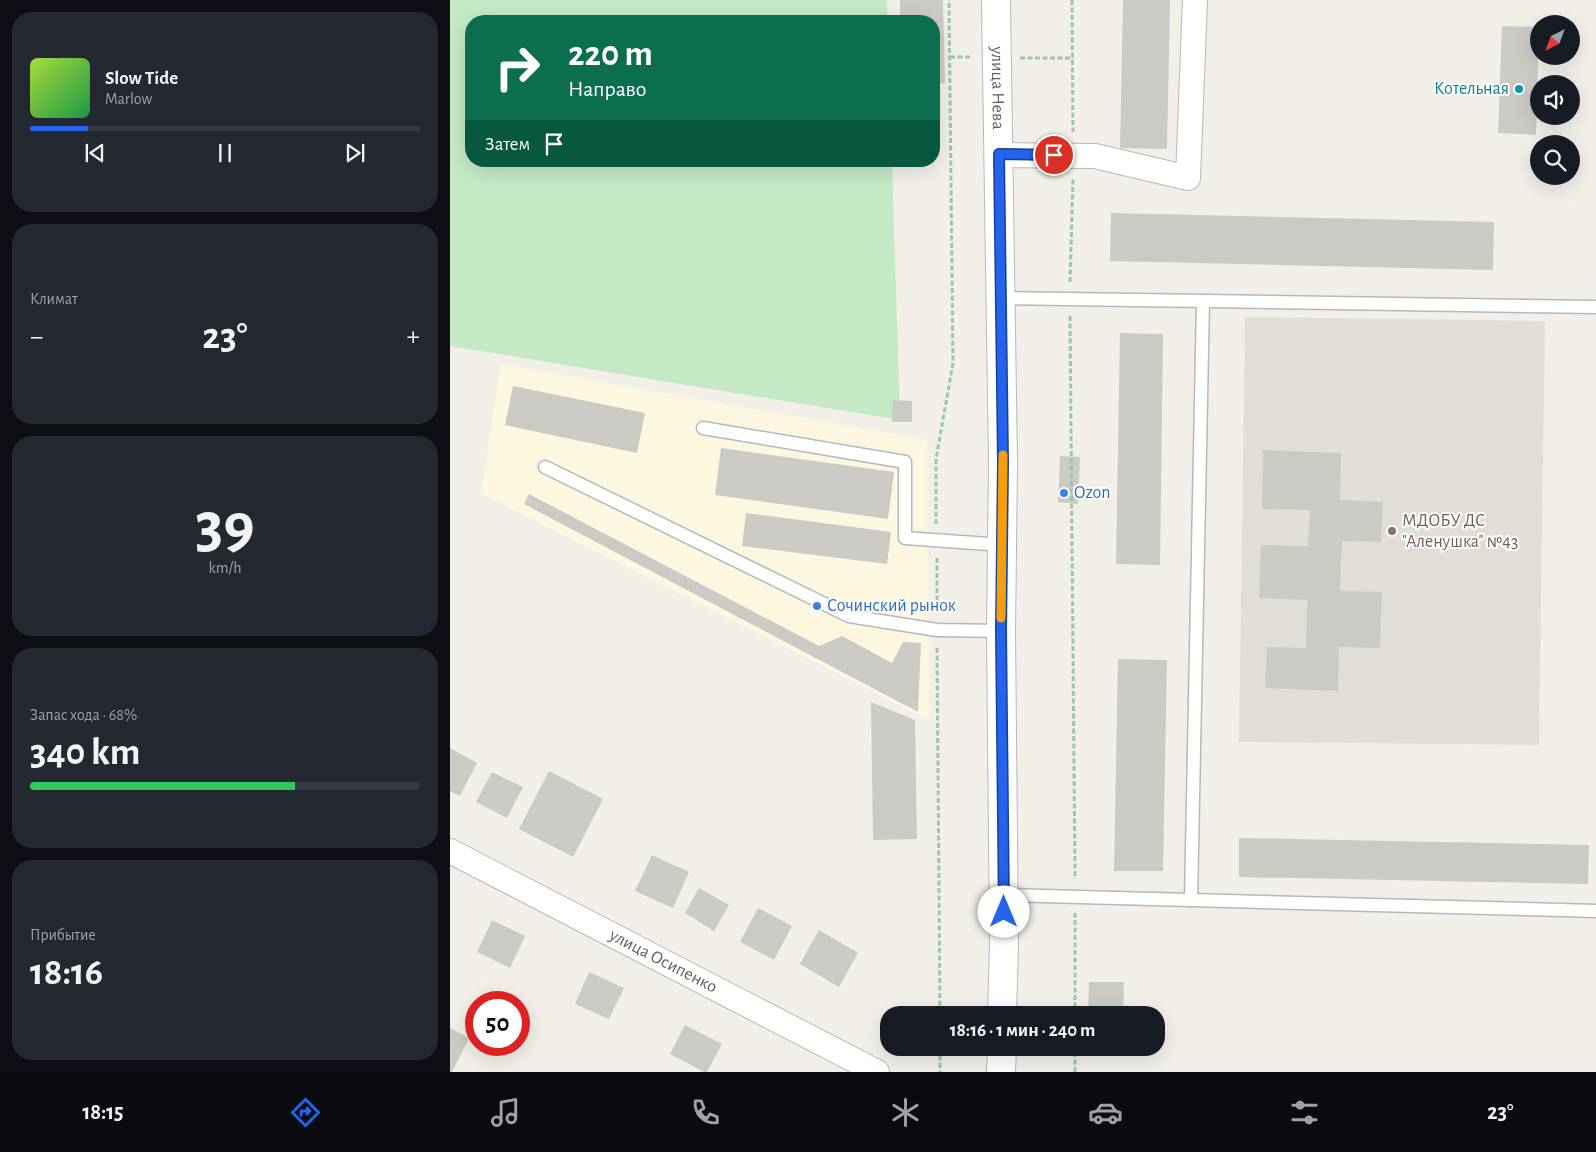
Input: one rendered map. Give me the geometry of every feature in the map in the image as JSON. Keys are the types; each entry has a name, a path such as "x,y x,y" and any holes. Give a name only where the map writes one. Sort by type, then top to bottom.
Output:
{"main road":[{"name":"улица Нева","path":"996,0 1003,463 1001,631 1002,1006"},
{"path":"1001,1072 1002,1056"}],"street":[{"path":"999,154 1095,156 1188,178 1195,0"},
{"name":"улица Осипенко","path":"450,851 877,1072"}],"lane":[{"path":"1001,298 1596,307"},
{"path":"1191,900 1204,301"},
{"path":"704,428 905,462 905,538 1002,545"},
{"path":"546,468 849,616 937,630 1001,631"},
{"path":"1003,895 1596,911"}],"path":[{"path":"940,1006 936,459 954,363 949,0"},
{"path":"1072,0 1073,155 1070,299 1076,897 1075,1006"},
{"path":"950,57 973,57"},
{"path":"1017,58 1072,58"},
{"path":"940,1056 940,1072"},
{"path":"1075,1056 1075,1072"}],"shaded area":[{"name":"МДОБУ ДС \"Аленушка\" №43","path":"1245,317 1545,321 1539,745 1239,742"},
{"name":"Сочинский рынок","path":"501,364 927,440 929,720 481,493"}],"green space":[{"path":"450,0 887,0 888,15 465,15 465,167 892,167 900,420 450,346"}],"building":[{"path":"900,0 943,0 945,83 940,83 940,15 900,15"},
{"path":"1123,0 1170,0 1167,149 1120,148"},
{"name":"Котельная","path":"1502,26 1530,27 1530,65 1538,65 1538,75 1530,75 1530,125 1536,125 1536,135 1498,133"},
{"path":"1111,213 1494,222 1493,270 1110,261"},
{"path":"1120,333 1163,334 1160,565 1116,564"},
{"path":"513,386 645,413 637,453 505,425"},
{"path":"893,400 912,401 912,422 892,422"},
{"path":"721,448 894,472 888,519 715,495"},
{"path":"1263,450 1341,453 1340,500 1383,502 1381,542 1342,541 1340,591 1382,592 1380,648 1339,647 1338,691 1265,688 1267,647 1306,648 1307,600 1259,598 1261,545 1308,546 1310,510 1262,509"},
{"path":"1060,456 1080,457 1078,504 1058,502"},
{"path":"529,494 819,646 842,636 892,663 903,642 921,643 918,712 524,504"},
{"path":"746,513 891,532 887,564 742,546"},
{"path":"1118,659 1167,660 1163,871 1114,871"},
{"path":"871,702 915,720 917,839 873,840"},
{"path":"450,748 477,763 460,796 450,791"},
{"path":"549,771 603,799 573,857 519,829"},
{"path":"492,772 523,787 507,818 476,802"},
{"path":"1239,838 1589,845 1588,884 1239,877"},
{"path":"652,855 689,872 673,908 635,891"},
{"path":"699,888 729,905 714,931 685,913"},
{"path":"758,908 792,926 774,960 740,942"},
{"path":"492,920 525,936 510,968 477,952"},
{"path":"819,930 858,953 839,987 800,964"},
{"path":"589,972 624,988 609,1019 575,1004"},
{"path":"1089,982 1124,982 1123,1006 1088,1006"},
{"path":"685,1025 722,1044 707,1072 670,1054"},
{"path":"450,1028 465,1036 465,1046 452,1072 450,1072"}],"slow traffic":[{"path":"1001,618 1003,455"}],"place":[{"name":"Котельная","path":"1519,89"},
{"name":"Ozon","path":"1064,493"},
{"name":"МДОБУ ДС \"Аленушка\" №43","path":"1392,531"},
{"name":"Сочинский рынок","path":"817,606"}],"route":[{"path":"1004,912 1001,631 1003,463 999,154 1054,155"}]}
